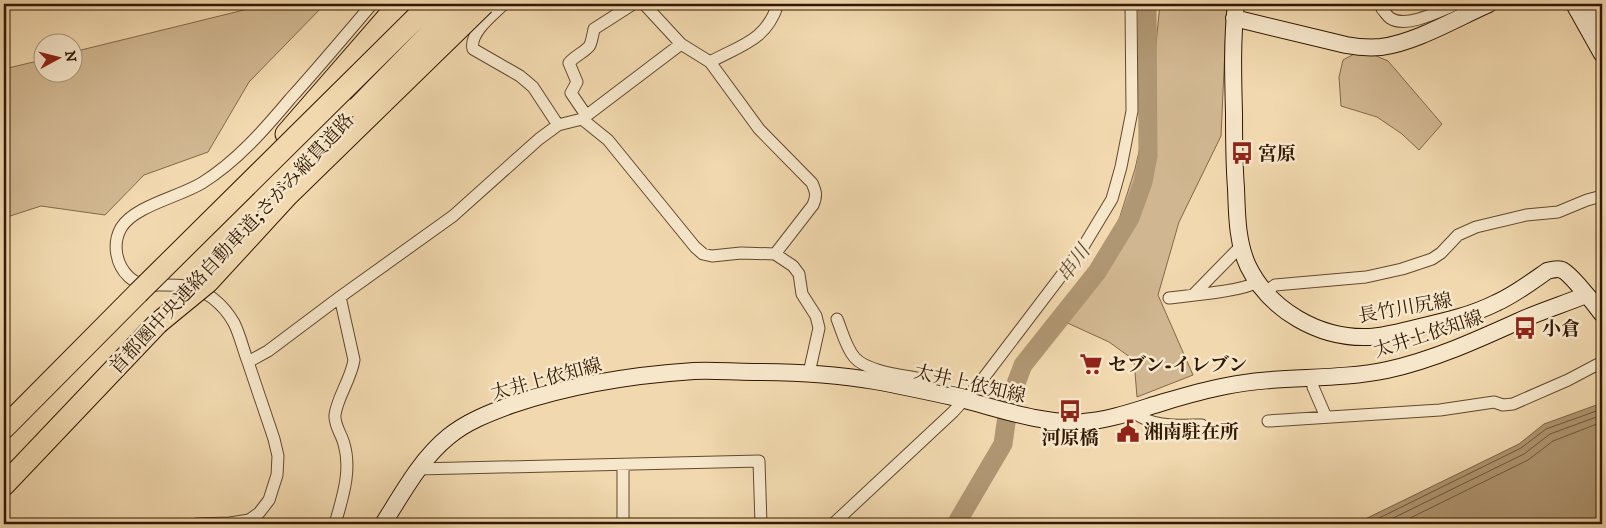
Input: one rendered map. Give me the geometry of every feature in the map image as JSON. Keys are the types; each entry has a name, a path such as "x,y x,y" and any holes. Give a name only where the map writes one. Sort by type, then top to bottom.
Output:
{"highway":[{"path":"190,243 399,4"},
{"name":"首都圏中央連絡自動車道;さがみ縦貫道路","path":"4,428 430,4"},
{"name":"首都圏中央連絡自動車道;さがみ縦貫道路","path":"4,485 158,323 330,135 459,4"},
{"path":"158,323 208,282 288,195 484,4"}],"main road":[{"name":"長竹川尻線","path":"1488,4 1458,8 1408,40 1381,47 1334,43 1235,11 1232,52 1234,157 1241,246 1248,265 1262,287 1279,305 1304,323 1329,332 1359,337 1386,335 1444,322 1470,314 1507,298 1551,270 1563,270 1571,276 1601,311"},
{"path":"1574,4 1600,50"},
{"path":"1592,4 1602,23"},
{"name":"太井上依知線","path":"383,524 418,469 448,436 489,413 532,398 576,386 697,371 809,373 873,381 930,392 1026,417 1068,422 1087,422 1134,412 1200,392 1243,382 1386,370 1491,334 1521,320 1586,295"}],"street":[{"path":"196,524 230,523 249,520 260,513 269,500 276,475 278,456 274,439 234,323 224,309 203,292 185,286 142,285 129,277 121,267 118,258 117,238 121,228 133,215 190,190 217,173 244,150 266,128 372,4"},
{"path":"504,4 474,35 473,49 520,76 533,87 558,125"},
{"path":"633,4 594,28 591,44 569,63 577,82 571,93 584,117 608,140 695,247 703,254 712,256 741,253 775,254 793,266 799,274 802,294 818,322 819,328 809,373"},
{"path":"644,4 681,44 710,62 759,129 812,184 816,191 813,205 775,254"},
{"path":"710,62 754,40 775,13 778,4"},
{"path":"833,524 966,401 1083,247 1112,199 1121,167 1132,111 1131,4"},
{"path":"1382,9 1389,18 1398,22 1419,20 1458,8"},
{"path":"248,362 268,351 453,216 539,139 558,125 584,117 681,44"},
{"path":"1169,298 1243,287 1262,287 1366,277 1402,269 1432,259 1441,253 1458,235 1476,227 1515,217 1558,212 1602,196"},
{"path":"1193,295 1241,246"},
{"path":"335,524 348,473 345,445 335,421 354,360 340,297"},
{"path":"837,318 855,358 872,368 921,379 928,385 930,392"},
{"path":"1268,421 1440,410 1494,402 1513,404 1568,380 1602,362"},
{"path":"1312,377 1313,387 1326,417"},
{"path":"1134,412 1139,416 1160,423 1202,425"},
{"path":"418,469 759,461 761,524"},
{"path":"622,465 622,524"}],"shaded area":[{"path":"255,4 325,4 249,82 208,152 144,175 105,215 41,206 4,218 4,69 32,62 32,82 82,82 82,50 248,9"},
{"path":"1160,4 1227,4 1221,136 1179,222 1158,295 1193,375 1137,397 1134,360 1109,342 1061,320 1116,229 1135,169 1150,103"},
{"path":"1367,52 1388,61 1442,124 1419,150 1402,134 1377,117 1341,106 1339,77 1343,60 1354,54"}],"water":[{"path":"1602,403 1602,524 1355,524 1519,444 1544,424"}],"waterway":[{"name":"串川","path":"956,524 1003,444 1009,402 1023,365 1097,272 1130,218 1143,182 1148,156 1147,4"}],"place":[{"name":"宮原","path":"1242,153"},
{"name":"小倉","path":"1525,328"},
{"name":"セブン-イレブン","path":"1091,364"},
{"name":"河原橋","path":"1070,411"},
{"name":"湘南駐在所","path":"1128,431"}]}
